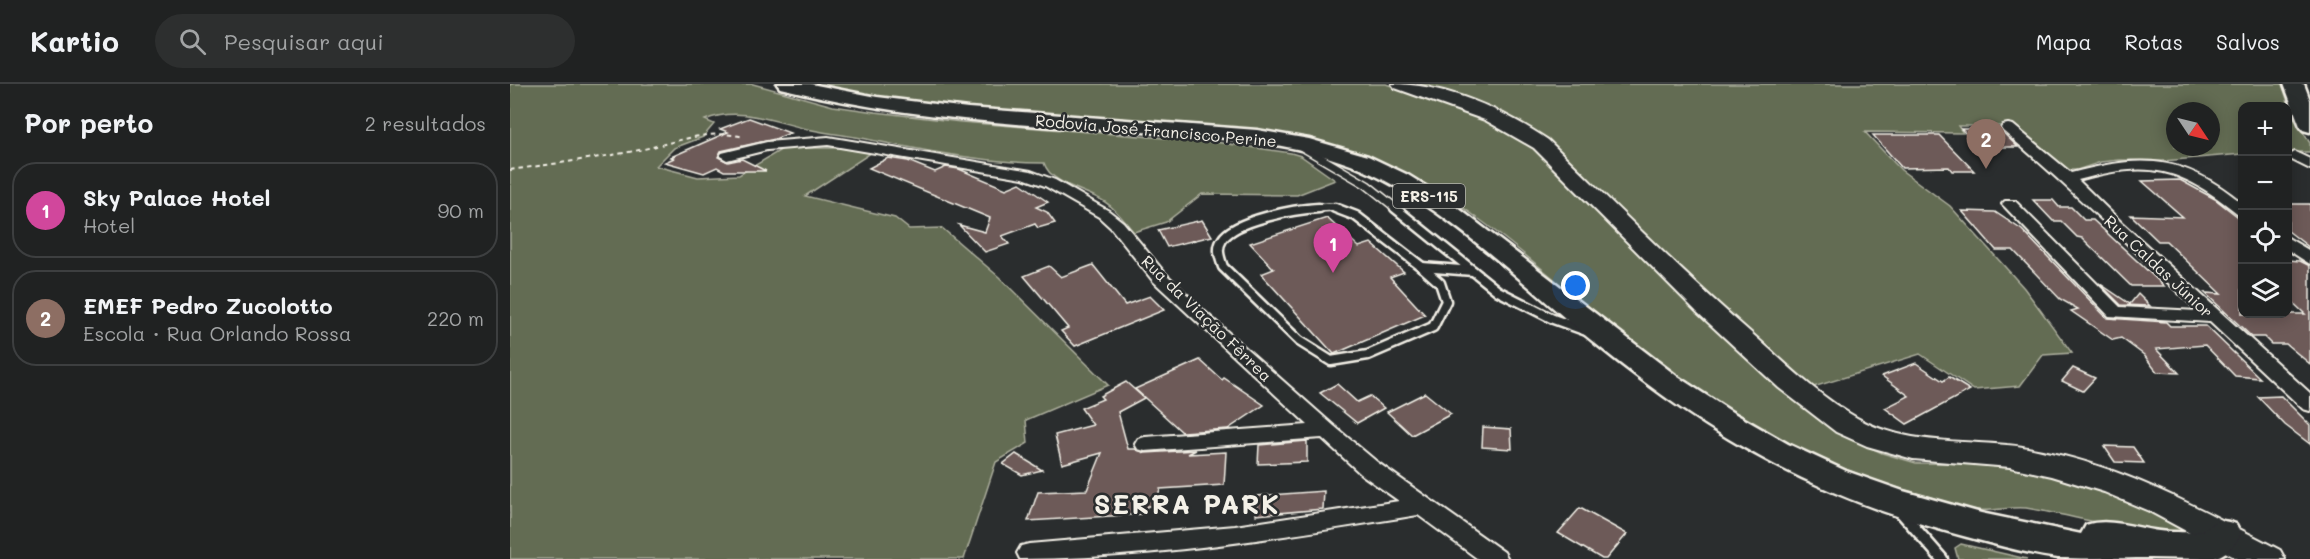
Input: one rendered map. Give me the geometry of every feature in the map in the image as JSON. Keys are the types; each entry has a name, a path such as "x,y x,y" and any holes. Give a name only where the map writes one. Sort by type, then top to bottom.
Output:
{"main road":[{"name":"Rodovia José Francisco Perine","path":"787,84 882,104 980,115 1227,132 1297,143 1336,152 1361,161 1418,189 1444,206 1669,385 1746,436 1846,484 1892,501 1987,528 2116,557"},
{"path":"1401,84 1504,121 1526,132 1541,144 1706,307 1789,382 1846,425 1877,440 1913,448 2010,456 2054,465 2115,484 2160,503 2268,559"},
{"path":"2294,84 2310,126"},
{"path":"1987,528 2039,526 2170,547 2207,546 2223,534"}],"street":[{"name":"Rua Caldas Júnior","path":"2008,128 2068,178 2214,317 2310,404"},
{"name":"Rua da Viação Fêrrea","path":"727,156 779,144 828,141 877,147 1026,174 1050,183 1086,202 1117,225 1159,277 1369,468 1496,559"},
{"path":"2295,156 2310,165"},
{"path":"2068,178 2128,165 2170,167 2199,178 2238,207"},
{"path":"2010,204 2115,312 2214,317"},
{"path":"2292,246 2310,260"},
{"path":"2289,384 2310,384"},
{"path":"1145,444 1327,431"},
{"path":"1029,553 1236,535 1422,506"}],"lane":[{"path":"1297,143 1367,185 1498,291 1553,319 1611,340"},
{"path":"1422,267 1440,283 1446,301 1433,327 1368,355 1332,361 1292,335 1223,267 1218,251 1222,239 1240,226 1301,209 1333,207 1356,216 1422,267 1473,271"},
{"path":"1892,501 1942,559"}],"path":[{"path":"510,170 647,148 707,132"}],"green space":[{"path":"510,84 753,84 833,106 875,112 961,122 1215,142 1291,153 1301,156 1335,180 1297,195 1202,194 1166,222 1134,232 1109,205 1054,177 1044,163 957,156 812,130 745,115 731,114 705,120 714,124 703,137 674,148 656,166 698,177 739,175 784,148 842,148 871,153 805,196 895,218 909,229 942,228 999,277 1108,385 1026,420 1028,443 996,462 964,559 510,559"},
{"path":"814,84 1386,84 1485,118 1532,145 1846,436 1882,453 1916,463 2011,464 2118,491 2193,530 2190,536 2169,535 2026,508 1970,509 1884,483 1808,453 1736,414 1668,369 1604,321 1513,245 1450,199 1416,179 1358,153 1311,140 1263,132 1215,126 883,99"},
{"path":"1417,84 2282,84 2288,102 2238,102 2238,154 2220,156 2220,102 2166,102 2166,156 2219,156 2163,161 2119,160 2101,162 2077,170 2066,170 2012,126 1958,126 1963,133 1865,132 1901,170 1950,206 2024,288 2072,353 2043,355 2020,386 1974,390 1920,354 1807,389 1536,133 1500,113"},
{"path":"2292,114 2310,143 2310,152 2292,152"},
{"path":"1961,544 2027,559 1958,559 1955,548"}],"building":[{"path":"749,118 790,133 775,139 721,151 718,157 728,162 742,159 766,171 724,171 717,167 704,173 665,162 674,158 671,157 728,132 720,129"},
{"path":"1961,129 1999,129 2018,147 1980,147"},
{"path":"1873,135 1939,135 1974,171 1952,171 1949,167 1902,168"},
{"path":"888,158 908,161 935,172 946,167 959,169 1006,189 1020,183 1048,202 1036,207 1047,212 1055,223 1038,228 1035,224 1002,236 1009,244 985,252 959,225 985,232 990,218 869,168"},
{"path":"2180,180 2215,199 2238,217 2238,318 2292,318 2292,314 2305,314 2292,302 2292,260 2310,266 2310,364 2286,344 2271,344 2264,337 2252,337 2205,293 2221,294 2166,241 2158,241 2131,215 2183,217 2142,181"},
{"path":"2033,200 2053,200 2059,207 2071,207 2084,220 2093,220 2164,286 2131,286 2082,238 2077,237 2061,221 2053,221"},
{"path":"2292,204 2310,204 2310,248 2292,234"},
{"path":"1962,211 1995,212 2022,230 2107,318 2166,322 2170,326 2206,326 2260,378 2235,376 2205,345 2156,349 2179,373 2157,372 2144,355 2121,338 2113,340 2071,311 2078,309 2060,299 2013,250 1996,250"},
{"path":"1327,218 1359,247 1371,243 1404,272 1390,277 1425,315 1334,354 1261,274 1274,269 1250,243"},
{"path":"1202,220 1212,236 1167,247 1158,230"},
{"path":"1093,265 1125,305 1150,296 1164,310 1075,346 1061,331 1068,328 1024,276 1049,266 1061,277"},
{"path":"2099,283 2130,304 2138,294 2150,306 2121,305"},
{"path":"1200,360 1222,380 1224,378 1264,405 1228,429 1182,432 1135,389"},
{"path":"1916,363 1943,381 1949,377 1970,390 1907,424 1885,408 1909,396 1882,376"},
{"path":"2073,368 2095,378 2083,391 2062,381"},
{"path":"1126,382 1144,398 1118,412 1128,449 1145,453 1196,450 1188,454 1226,452 1224,485 1160,489 1155,506 1147,506 1144,514 1028,521 1038,492 1087,490 1102,453 1062,464 1055,435 1093,425 1081,408 1103,399 1100,396"},
{"path":"1337,384 1357,402 1370,396 1384,408 1357,423 1320,393"},
{"path":"1425,393 1451,414 1412,435 1387,412"},
{"path":"2281,396 2310,425 2310,444 2285,425 2258,397"},
{"path":"1483,427 1511,429 1512,449 1482,447"},
{"path":"1307,441 1307,462 1258,464 1259,445"},
{"path":"2104,446 2133,447 2144,463 2115,462"},
{"path":"1016,454 1042,470 1022,475 1003,464"},
{"path":"1324,491 1323,509 1256,515 1257,496"},
{"path":"1580,508 1627,534 1606,559 1602,559 1558,533"}],"place":[{"name":"EMEF Pedro Zucolotto","path":"1986,169"},
{"name":"Sky Palace Hotel","path":"1333,273"}],"district":[{"name":"SERRA PARK","path":"1187,503"}]}
